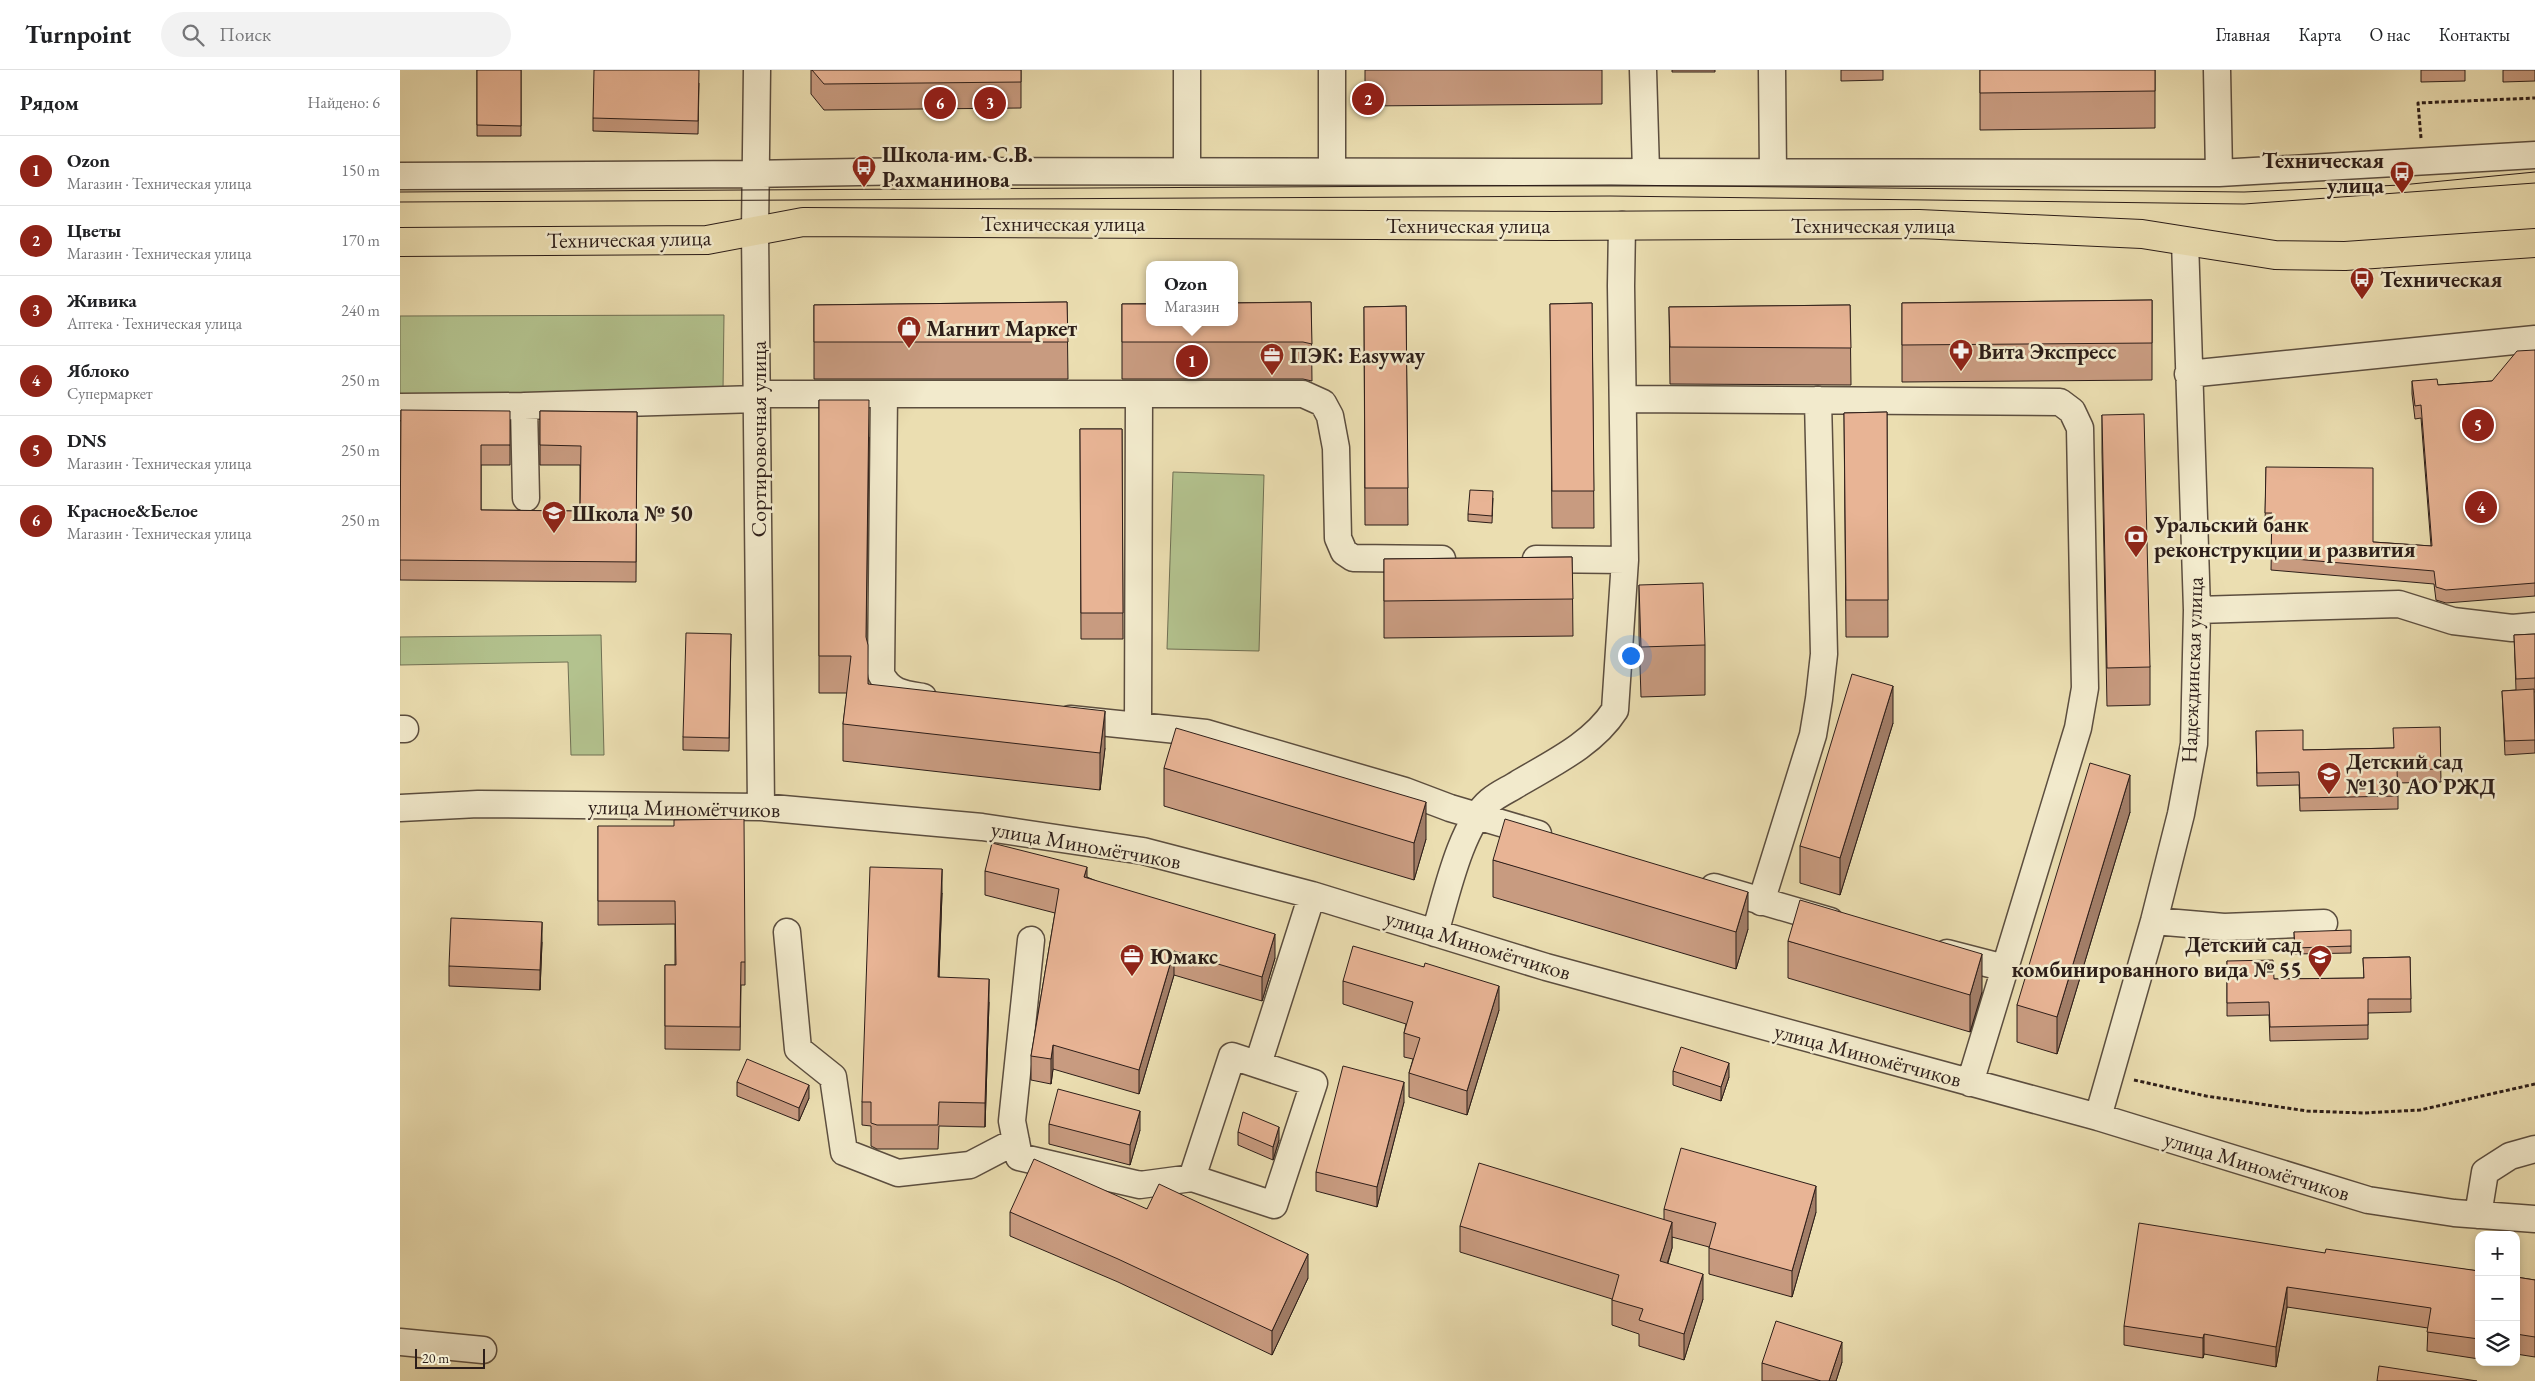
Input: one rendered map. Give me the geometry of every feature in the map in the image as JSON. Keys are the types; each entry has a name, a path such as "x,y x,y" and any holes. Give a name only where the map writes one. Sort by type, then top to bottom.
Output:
{"main road":[{"name":"Техническая улица","path":"400,242 707,240 803,222 1622,225 1919,224 2142,234 2275,255 2345,256 2535,244"}],"street":[{"name":"Сортировочная улица","path":"757,70 755,231 761,807"},
{"path":"1187,70 1187,171"},
{"path":"1332,70 1332,171"},
{"path":"1643,70 1646,171"},
{"path":"1772,70 1773,172"},
{"path":"2217,70 2219,173"},
{"path":"400,176 914,171 2219,173 2535,155"},
{"path":"1434,933 1465,837 1476,816 1490,800 1579,746 1604,728 1615,710 1625,560 1621,286 1622,225"},
{"name":"Надеждинская улица","path":"2098,1118 2154,920 2181,814 2194,744 2197,610 2185,241"},
{"path":"2188,374 2535,339"},
{"path":"884,394 880,674 884,682 896,692 944,701"},
{"path":"400,407 524,406 884,394 1303,394 1323,403 1330,416 1336,448 1338,538 1344,552 1353,558 1470,559"},
{"path":"1138,726 1139,394"},
{"path":"1630,400 2060,402 2072,411 2080,428 2085,688 2078,728 1970,1083"},
{"path":"1761,902 1813,735 1819,699 1824,654 1818,400"},
{"path":"524,406 526,498"},
{"path":"1509,559 1625,560"},
{"path":"2197,610 2399,604 2452,621 2512,628 2535,626"},
{"path":"1050,717 1206,734 1405,791 1476,816 1562,841"},
{"name":"улица Миномётчиков","path":"400,808 478,804 761,807 982,828 1144,851 1312,895 1546,967 2098,1118 2368,1200 2478,1215 2535,1219"},
{"path":"1695,882 1855,927"},
{"path":"1258,1064 1312,895"},
{"path":"2154,920 2224,927 2324,923"},
{"path":"787,932 798,1048 833,1077 844,1152 898,1173 970,1165 1016,1140"},
{"path":"1031,940 1012,1121 1019,1157 1140,1185 1192,1178 1274,1205 1314,1083 1232,1056 1192,1178"},
{"path":"1920,945 2005,968"},
{"path":"2478,1215 2485,1172 2510,1156 2535,1149"},
{"path":"400,1342 483,1350"}],"path":[{"path":"2421,140 2418,103 2535,98"},
{"path":"2111,1072 2135,1081 2206,1096 2307,1111 2363,1113 2420,1110 2535,1084"}],"green space":[{"path":"724,315 723,390 400,396 400,316"},
{"path":"1173,472 1264,475 1259,651 1167,649"},
{"path":"601,635 604,755 571,755 568,662 400,665 400,637"}],"building":[{"path":"477,70 521,70 521,126 477,125"},
{"path":"594,70 699,70 698,121 593,118"},
{"path":"812,70 1021,70 1021,82 824,84"},
{"path":"1980,70 2155,70 2155,91 1980,93"},
{"path":"2152,300 2152,343 1902,345 1902,303"},
{"path":"1067,302 1068,342 814,342 814,305"},
{"path":"1311,302 1312,344 1303,342 1122,342 1122,304 1146,304 1146,326 1238,326 1238,303"},
{"path":"1592,303 1594,491 1552,491 1550,304"},
{"path":"1850,305 1851,348 1670,347 1669,307"},
{"path":"1406,306 1408,488 1365,488 1364,307"},
{"path":"2535,350 2535,583 2446,590 2436,587 2434,571 2271,557 2272,513 2265,513 2266,467 2373,468 2373,542 2432,546 2421,405 2415,406 2412,381 2437,379 2438,385 2492,381 2517,351"},
{"path":"819,400 869,400 866,637 868,645 868,684 1105,711 1100,753 843,724 851,656 819,656"},
{"path":"401,410 510,411 510,445 481,445 481,510 580,511 581,446 540,445 540,411 637,412 636,562 400,560"},
{"path":"1887,412 1888,600 1846,600 1844,413"},
{"path":"2144,414 2150,667 2107,668 2102,415"},
{"path":"1080,429 1122,429 1123,613 1081,613"},
{"path":"1470,490 1493,491 1492,516 1468,514"},
{"path":"1572,557 1573,599 1384,601 1384,559"},
{"path":"1703,583 1705,645 1641,647 1639,585"},
{"path":"686,633 731,634 729,738 683,737"},
{"path":"2535,634 2535,678 2516,679 2514,635"},
{"path":"1852,674 1893,686 1840,858 1800,846"},
{"path":"2534,689 2535,740 2505,741 2502,691"},
{"path":"2440,727 2441,769 2397,770 2398,796 2300,798 2299,772 2257,773 2256,731 2303,730 2303,750 2394,748 2393,728"},
{"path":"1176,728 1426,802 1414,843 1164,768"},
{"path":"2090,763 2130,775 2057,1017 2017,1005"},
{"path":"744,819 745,962 741,962 740,1027 665,1026 665,965 676,965 675,901 598,901 598,826 674,826 674,820"},
{"path":"1505,819 1748,892 1736,932 1493,860"},
{"path":"992,843 1087,867 1084,877 1275,934 1262,977 1174,951 1139,1070 1053,1045 1051,1059 1031,1056 1059,889 985,871"},
{"path":"870,867 942,869 938,977 989,979 985,1103 939,1102 938,1125 877,1125 871,1123 871,1102 862,1102"},
{"path":"1800,900 1982,954 1970,995 1788,941"},
{"path":"451,918 542,922 540,970 449,966"},
{"path":"2351,930 2351,946 2295,948 2294,932"},
{"path":"1353,946 1424,967 1425,963 1499,986 1467,1091 1409,1073 1420,1038 1404,1033 1413,1002 1343,981"},
{"path":"2410,957 2411,999 2368,999 2368,1025 2270,1027 2269,1002 2227,1003 2227,961 2273,960 2274,979 2364,978 2363,958"},
{"path":"1681,1047 1729,1063 1721,1087 1673,1071"},
{"path":"747,1059 809,1085 799,1108 737,1082"},
{"path":"1343,1066 1404,1082 1377,1187 1316,1172"},
{"path":"1058,1089 1140,1111 1130,1145 1049,1124"},
{"path":"1243,1112 1279,1127 1273,1147 1238,1132"},
{"path":"1681,1148 1816,1186 1792,1271 1709,1248 1716,1223 1664,1209"},
{"path":"1034,1159 1147,1209 1159,1184 1308,1254 1272,1331 1118,1259 1010,1212"},
{"path":"1479,1163 1672,1222 1660,1261 1703,1274 1684,1334 1639,1320 1643,1309 1612,1300 1619,1275 1460,1226"},
{"path":"2139,1223 2325,1253 2326,1249 2475,1270 2475,1338 2427,1332 2431,1308 2287,1287 2276,1347 2204,1334 2203,1338 2124,1326"},
{"path":"2520,1278 2535,1280 2535,1337 2520,1335"},
{"path":"1776,1321 1842,1342 1829,1381 1821,1381 1762,1363"},
{"path":"2379,1366 2477,1381 2377,1381"}],"tram line":[{"path":"400,192 1611,185 2244,192 2401,185 2535,172"},
{"path":"400,202 1610,196 2244,204 2535,183"}],"place":[{"name":"Цветы","path":"1368,99"},
{"name":"Красное&Белое","path":"940,103"},
{"name":"Живика","path":"990,103"},
{"name":"Школа им. С.В. Рахманинова","path":"864,188"},
{"name":"Техническая улица","path":"2402,194"},
{"name":"Техническая","path":"2362,300"},
{"name":"Магнит Маркет","path":"909,349"},
{"name":"Ozon","path":"1192,361"},
{"name":"Вита Экспресс","path":"1961,372"},
{"name":"ПЭК: Easyway","path":"1272,376"},
{"name":"DNS","path":"2478,425"},
{"name":"Яблоко","path":"2481,507"},
{"name":"Школа № 50","path":"554,534"},
{"name":"Уральский банк реконструкции и развития","path":"2136,558"},
{"name":"Детский сад №130 АО РЖД","path":"2329,795"},
{"name":"Юмакс","path":"1132,977"},
{"name":"Детский сад комбинированного вида № 55","path":"2320,978"}]}
